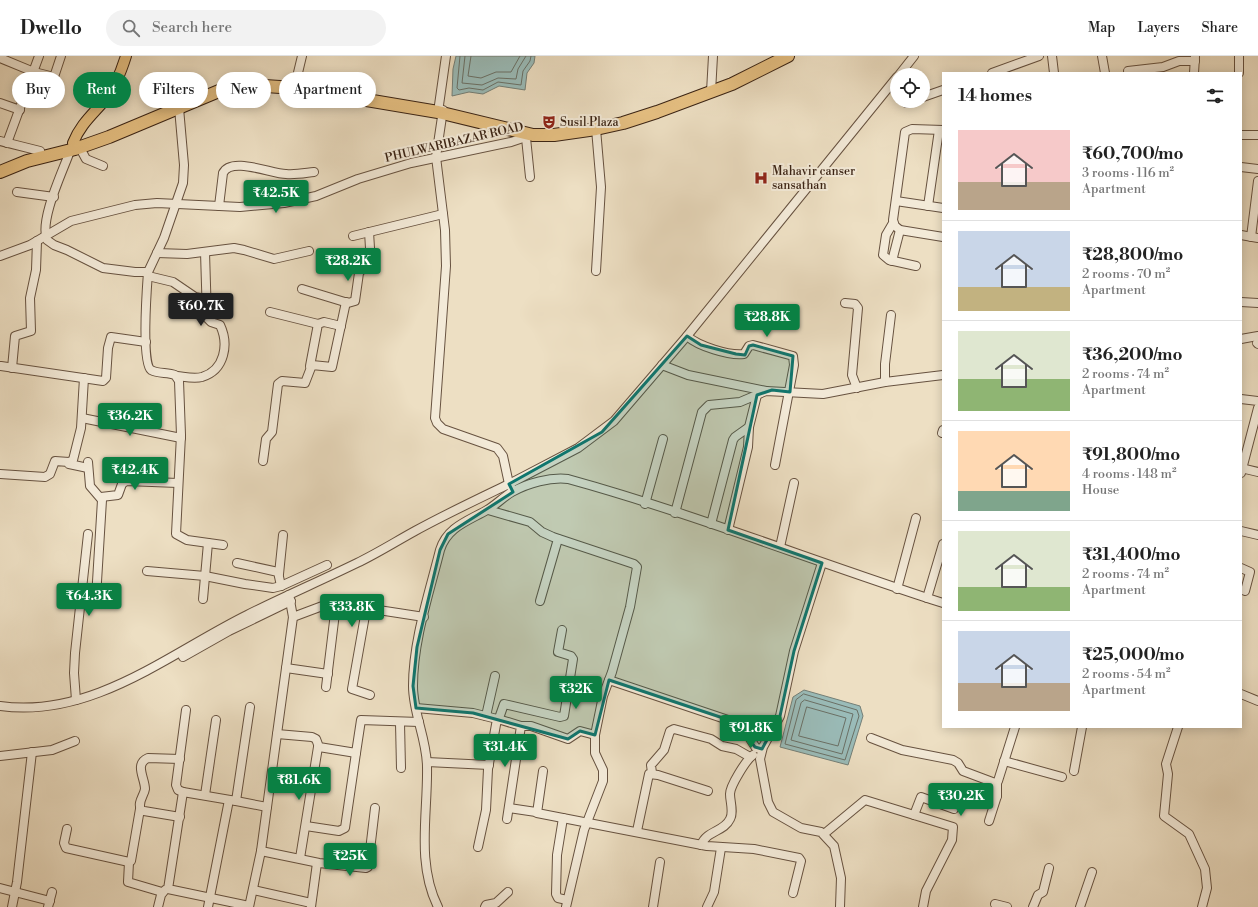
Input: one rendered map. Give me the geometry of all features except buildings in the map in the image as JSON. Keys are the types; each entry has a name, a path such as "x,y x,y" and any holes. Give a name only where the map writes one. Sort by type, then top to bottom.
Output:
{"highway":[{"path":"376,98 440,109 524,127 534,134 559,135 623,123 711,89 774,56"},
{"path":"534,134 622,117 751,75 788,56"},
{"path":"0,172 27,161 74,147 159,113 217,85 234,80 263,78 279,80"},
{"path":"208,96 219,91 249,85 279,86"},
{"path":"159,113 179,108"},
{"path":"0,165 40,151 74,147"}],"main road":[{"path":"74,147 84,122 104,101 113,87 126,56"}],"street":[{"path":"0,58 34,72 39,56"},
{"path":"55,72 61,56"},
{"path":"298,72 302,56"},
{"path":"446,56 436,157 446,242 446,266 436,418 437,423 443,429 497,448 503,456 509,484 513,492"},
{"path":"711,89 713,56"},
{"path":"905,68 914,56"},
{"path":"1004,71 1039,56"},
{"path":"1052,56 1054,72"},
{"path":"1102,56 1105,72"},
{"path":"1239,56 1239,72"},
{"path":"1128,71 1163,67 1179,61 1195,58 1194,72"},
{"path":"0,706 36,707 76,700 123,683 234,621 290,598 358,563 416,530 572,451 602,432 614,422 687,336 890,87"},
{"path":"930,95 942,90"},
{"path":"0,103 20,110 4,142 40,151"},
{"path":"179,108 184,173 182,188 148,274 146,342 147,360 151,370 192,378 209,374 217,367 224,353 226,343 225,336 220,325 209,321 206,299 205,252"},
{"path":"596,129 601,187 596,271"},
{"path":"916,266 892,261 885,258 882,252 886,235 893,223 905,132 912,129 941,130 928,206"},
{"path":"530,177 534,134"},
{"name":"PHULWARIBAZAR ROAD","path":"0,256 37,241 65,224 85,217 135,205 175,204 254,206 299,200 391,168 534,134"},
{"path":"1242,135 1258,135"},
{"path":"103,166 86,159 74,147 54,197 46,223 47,240 54,246 67,250 97,266 121,271 148,274 173,282 195,297 206,299"},
{"path":"219,206 223,173 231,166 255,167 286,174 314,172"},
{"path":"1242,167 1258,169"},
{"path":"1242,235 1254,237 1258,181"},
{"path":"17,192 54,197"},
{"path":"896,201 942,208"},
{"path":"353,236 443,214"},
{"path":"893,223 900,230 942,237"},
{"path":"892,261 900,230"},
{"path":"302,289 346,302 355,302 359,273 364,267 371,264 369,232"},
{"path":"12,368 16,336 31,331 30,298 36,270 37,241"},
{"path":"157,253 177,254 238,248 274,259 309,251"},
{"path":"310,366 332,367 346,302"},
{"path":"1242,302 1258,303"},
{"path":"845,303 855,304 858,308 852,375 857,388"},
{"path":"270,312 318,324 324,322 341,326"},
{"path":"885,382 885,364 891,315"},
{"path":"263,461 266,439 272,432 278,384 282,381 305,383 310,366 318,324"},
{"path":"687,336 701,345 736,354 744,354 748,346 753,345 790,354 794,362 790,392 775,465"},
{"path":"1,366 100,381 105,380 109,341 111,337 146,342"},
{"path":"1242,339 1258,341"},
{"path":"662,365 693,376 766,391 823,394 885,382 942,375"},
{"path":"178,376 180,390 181,438 176,534 187,540 223,545"},
{"path":"0,474 46,477 50,474 56,461 71,461 80,433 84,378"},
{"path":"675,513 704,408 713,404 740,402 766,391"},
{"path":"728,530 748,447 749,427 757,395"},
{"path":"1242,399 1258,402"},
{"path":"1258,408 1242,470 1258,472"},
{"path":"82,418 181,438"},
{"path":"711,524 733,440 735,436 749,427"},
{"path":"645,504 663,439"},
{"path":"68,464 88,465 88,482 98,498 102,523 96,598 94,600 81,598"},
{"path":"438,907 433,894 425,861 427,762 425,742 413,695 414,671 424,617 440,550 445,539 453,529 488,510 513,492 550,479 562,478 711,524 897,589 942,603"},
{"path":"98,498 118,495 122,484 126,481 178,483"},
{"path":"780,547 794,483"},
{"path":"488,510 530,522 542,532 558,539 609,555 634,564 637,567 630,607 601,705 595,736 596,753 603,770 603,781 586,824 566,903 558,898 556,894 557,855 563,818"},
{"path":"897,589 916,518"},
{"path":"1242,531 1258,535"},
{"path":"76,700 74,666 88,534"},
{"path":"281,586 279,574 283,535"},
{"path":"540,601 558,539"},
{"path":"203,599 208,543"},
{"path":"927,598 942,547"},
{"path":"237,562 275,571 279,574"},
{"path":"701,845 707,835 716,831 730,821 730,792 744,765 750,757 761,749 780,716 794,651 822,563"},
{"path":"147,571 205,576 260,587 273,588 281,586 327,565"},
{"path":"1242,568 1250,572 1245,591"},
{"path":"180,759 148,758 144,760 140,770 145,787 140,802 127,880 128,882 165,891 210,897 249,906 261,851 293,617 290,598"},
{"path":"326,687 336,608 341,602 357,599 365,602 368,609"},
{"path":"293,617 325,605 336,608"},
{"path":"368,609 424,617"},
{"path":"368,609 365,612 352,689 370,696"},
{"path":"478,847 487,804 489,764 498,720 504,704 560,717 564,716 573,659 571,656 558,652 562,630"},
{"path":"286,668 328,674"},
{"path":"486,716 495,676"},
{"path":"609,680 734,722 740,731 749,737 755,747 761,749"},
{"path":"1242,694 1258,701"},
{"path":"208,907 232,800 250,707"},
{"path":"416,708 486,716 521,726 531,726 568,739 580,732 595,736"},
{"path":"186,710 176,788 184,792 267,807"},
{"path":"205,795 216,720"},
{"path":"306,826 339,831 345,828 360,720 400,723 419,722"},
{"path":"400,723 401,768"},
{"path":"507,819 521,726"},
{"path":"989,821 997,796 997,783 1015,728"},
{"path":"1074,771 1082,728"},
{"path":"1178,728 1166,764 1168,774 1164,816 1189,834 1205,869 1207,888 1202,907"},
{"path":"652,773 651,765 664,750 672,729 681,730 711,739 720,746 736,749 750,757"},
{"path":"277,734 314,738 318,747 300,858"},
{"path":"871,738 902,750 946,758 958,763 963,771 997,783"},
{"path":"0,756 59,748 75,741"},
{"path":"318,747 356,752"},
{"path":"761,749 761,768 768,802 773,812 801,828 819,831 831,841 836,851 841,878 840,907"},
{"path":"12,907 32,752"},
{"path":"1004,761 1062,777"},
{"path":"427,762 489,764"},
{"path":"536,812 543,772"},
{"path":"637,831 648,777 649,774 652,773"},
{"path":"652,773 708,791"},
{"path":"914,815 921,797 954,809 962,788 997,796"},
{"path":"158,907 165,891 184,792"},
{"path":"824,834 865,800 953,827 952,840 926,891 923,907"},
{"path":"261,851 300,858 317,863 367,868 375,808"},
{"path":"509,808 536,812 586,824 637,831 701,845 721,848 754,849 801,859 793,894"},
{"path":"140,809 180,817"},
{"path":"67,829 64,843 66,848 129,862"},
{"path":"707,907 714,892 721,848"},
{"path":"653,907 660,862"},
{"path":"253,890 311,905 317,863"},
{"path":"1033,907 1038,895 1043,892 1049,868"},
{"path":"1080,907 1092,872"},
{"path":"0,888 49,904 52,892"},
{"path":"485,907 486,905 496,903 508,892"},
{"path":"995,904 1006,907"}],"highlighted area":[{"path":"687,336 701,345 736,354 745,355 749,346 753,345 793,356 790,392 772,390 757,395 728,530 822,563 794,651 780,716 762,749 755,747 735,722 609,680 595,735 580,731 568,739 473,713 416,708 413,686 417,647 440,550 448,534 513,492 509,484 602,432"}],"water":[{"path":"456,56 535,56 534,63 527,73 525,90 499,86 483,94 469,92 452,96 453,69"},
{"path":"804,690 860,706 863,716 848,765 780,747 793,697"}],"place":[{"name":"Susil Plaza","path":"549,122"},
{"name":"Mahavir canser sansathan","path":"761,178"}]}
